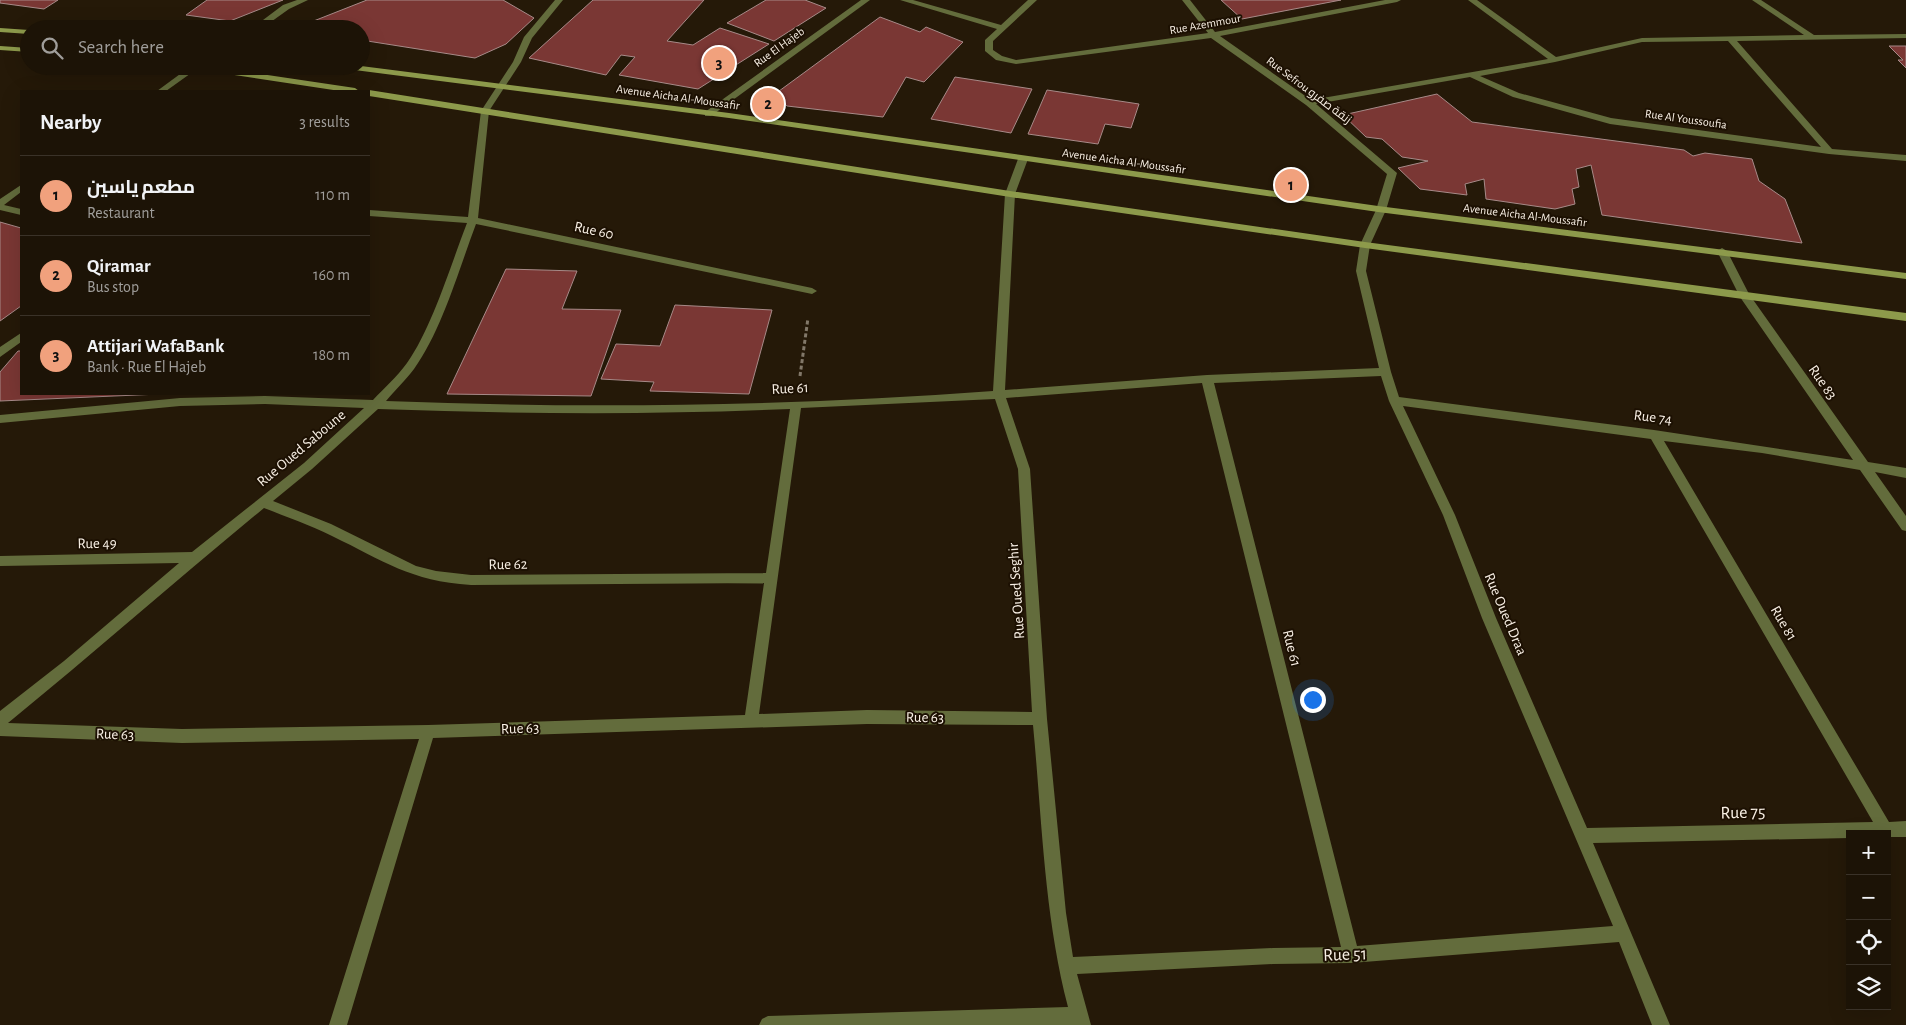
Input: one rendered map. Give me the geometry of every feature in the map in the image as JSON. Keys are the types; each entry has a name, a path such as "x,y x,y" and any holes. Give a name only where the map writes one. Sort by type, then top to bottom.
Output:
{"main road":[{"path":"0,30 20,31"},
{"path":"0,48 20,49"},
{"name":"Avenue Aicha Al-Moussafir","path":"370,69 503,84 1381,210 1722,251 1906,276"},
{"path":"248,75 348,90"},
{"path":"370,93 1010,194 1365,245 1906,317"}],"street":[{"path":"268,20 286,7 304,0"},
{"path":"485,111 517,62 528,37 559,0"},
{"name":"Rue El Hajeb","path":"708,114 866,0"},
{"path":"904,0 1004,28 1033,0"},
{"name":"Rue Sefrou زنقة صفرو","path":"1186,0 1213,35 1309,103 1392,173 1381,210"},
{"name":"Rue Azemmour","path":"1004,28 989,40 989,51 999,58 1016,62 1213,35 1367,2 1397,0"},
{"path":"1472,0 1555,60"},
{"path":"1756,0 1811,36"},
{"path":"1309,103 1555,60 1642,40 1906,36"},
{"path":"1730,38 1829,150"},
{"path":"162,90 183,75"},
{"name":"Rue Al Youssoufia","path":"1470,75 1516,94 1610,121 1829,150 1906,158"},
{"name":"Rue Oued Saboune","path":"0,720 195,557 308,466 395,385 418,354 439,309 473,220 485,111"},
{"name":"Rue Oued Seghir","path":"1023,159 1010,194 999,393 1024,468 1040,719 1058,913 1066,966 1081,1020"},
{"path":"0,203 20,189"},
{"path":"0,207 20,212"},
{"name":"Rue Oued Draa","path":"1381,210 1365,245 1361,271 1385,372 1395,401 1449,515 1489,618 1624,932 1661,1025"},
{"name":"Rue 60","path":"370,213 473,220 812,291"},
{"name":"Rue 83","path":"1722,251 1744,295 1906,526"},
{"path":"0,353 20,337"},
{"name":"Rue 61","path":"0,419 183,398 375,405 604,410 717,408 952,398 1206,379 1385,372"},
{"name":"Rue 61","path":"1206,379 1308,778 1351,955"},
{"name":"Rue 74","path":"1395,401 1654,434 1861,464 1906,473"},
{"path":"751,721 796,404"},
{"name":"Rue 81","path":"1654,434 1885,829"},
{"name":"Rue 62","path":"262,502 336,532 358,545 424,574 443,577 471,580 770,578"},
{"name":"Rue 49","path":"0,561 195,557"},
{"name":"Rue 63","path":"0,729 182,736 428,732 916,716 1040,719"},
{"path":"338,1025 428,732"},
{"name":"Rue 75","path":"1582,836 1906,828"},
{"name":"Rue 51","path":"1066,966 1272,956 1351,955 1624,932"},
{"path":"768,1025 1081,1020"}],"path":[{"path":"796,404 812,291"}],"building":[{"path":"0,0 58,0 44,9 0,3"},
{"path":"207,0 283,0 233,20 186,15"},
{"path":"367,0 503,0 534,18 506,44 475,58 370,41 370,20 316,20"},
{"path":"593,0 704,0 667,41 693,45 720,28 769,44 698,89 619,75 635,57 621,55 606,75 529,58"},
{"path":"766,0 805,0 826,8 774,41 727,23"},
{"path":"1221,0 1341,0 1242,19"},
{"path":"880,17 920,32 926,27 963,42 924,82 906,77 883,117 787,106 775,94"},
{"path":"1889,46 1906,46 1906,68 1898,60 1903,60"},
{"path":"955,77 1032,89 1011,133 931,119"},
{"path":"1047,90 1139,104 1131,128 1105,124 1098,144 1028,134"},
{"path":"1437,94 1472,122 1684,150 1693,156 1705,153 1752,159 1759,181 1785,199 1802,243 1602,215 1591,165 1576,169 1579,187 1572,189 1575,204 1555,209 1486,199 1484,179 1465,184 1467,195 1420,189 1398,168 1428,161 1402,157 1382,139 1366,137 1343,115"},
{"path":"0,222 20,228 20,307 0,321"},
{"path":"506,269 577,271 562,309 621,310 591,396 447,394"},
{"path":"675,305 772,310 749,394 650,391 654,382 601,379 616,344 660,346"},
{"path":"20,351 20,395 137,395 0,401 0,372"}],"place":[{"name":"Attijari WafaBank","path":"719,63"},
{"name":"Qiramar","path":"768,104"},
{"name":"مطعم ياسين","path":"1291,185"}]}
